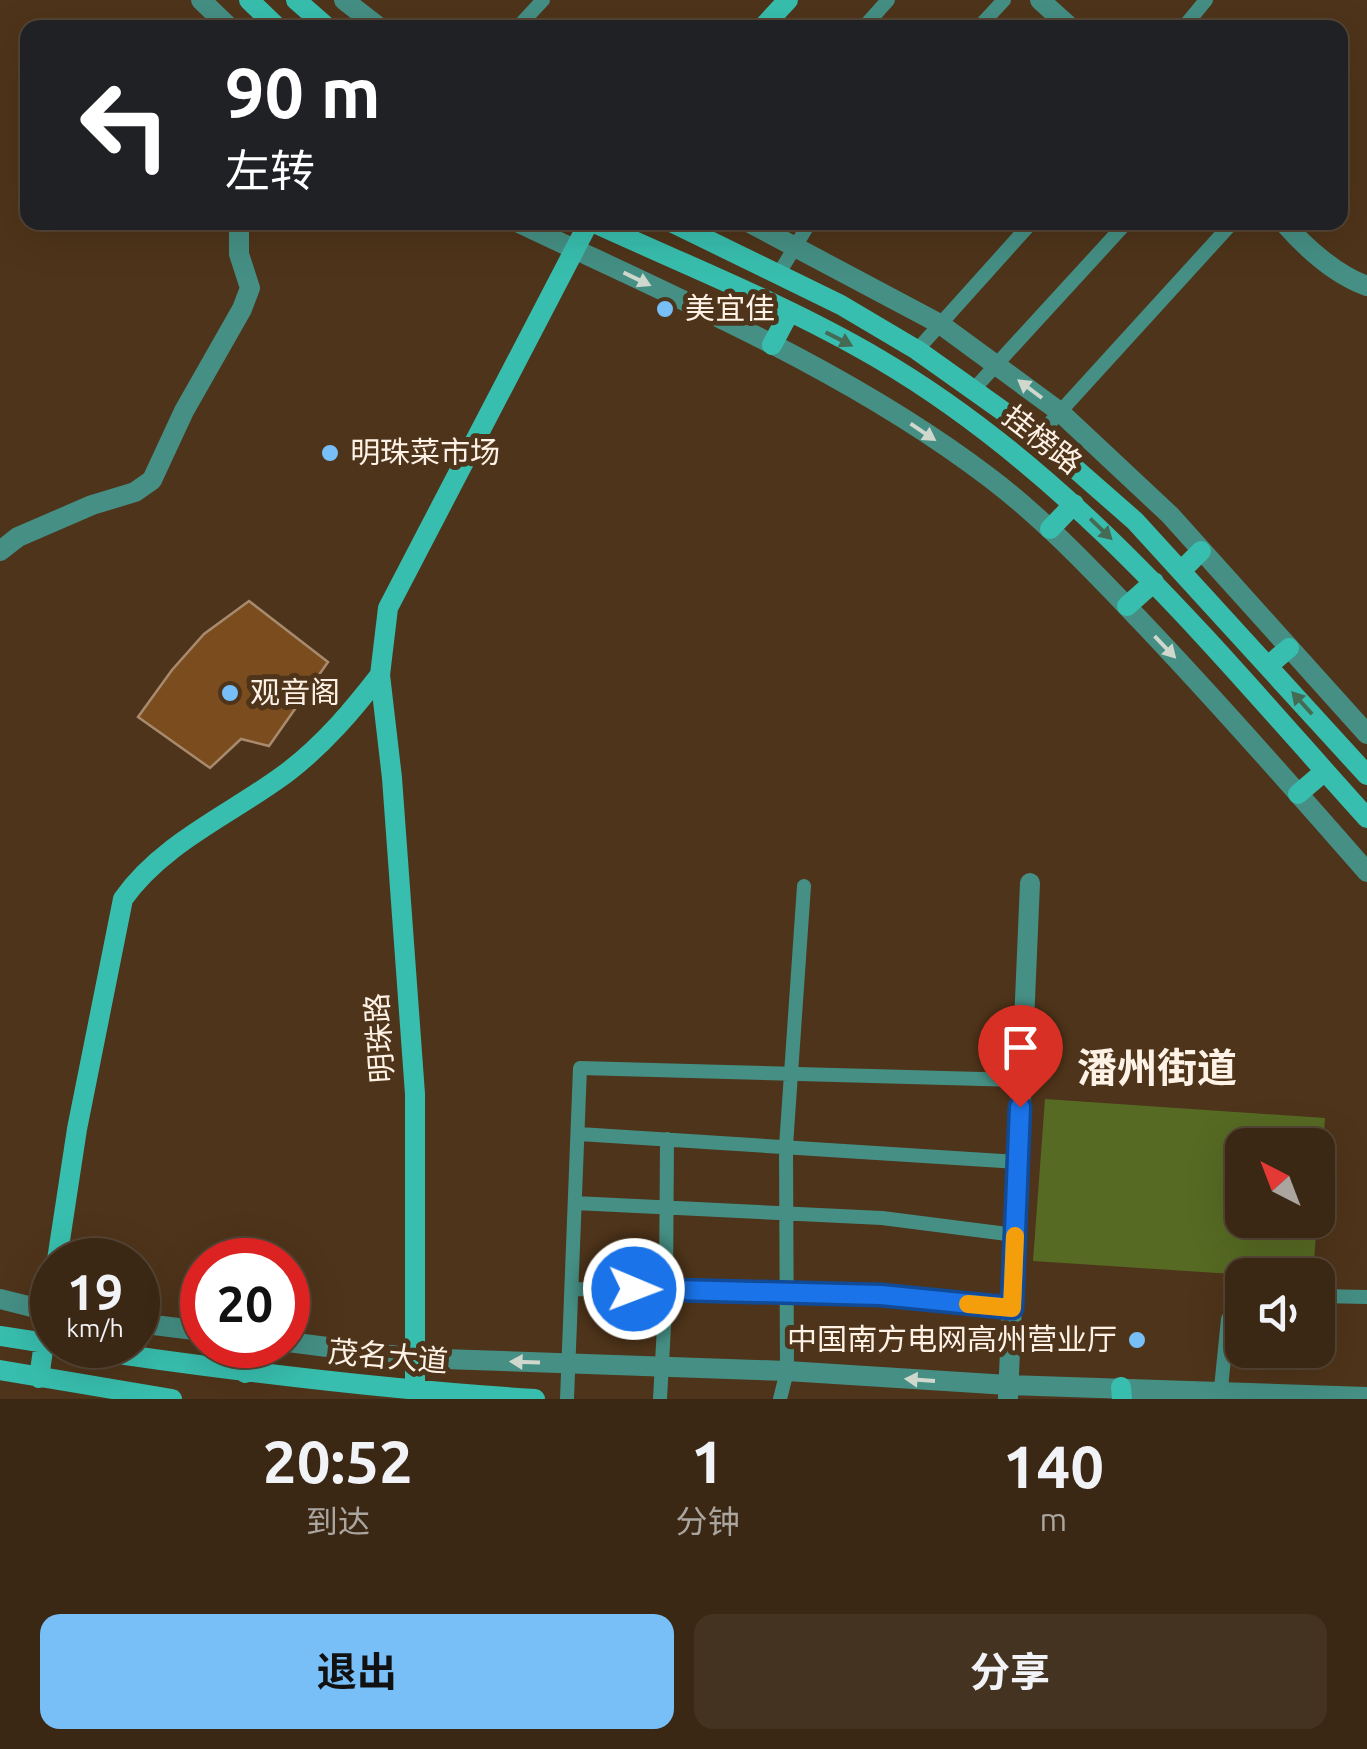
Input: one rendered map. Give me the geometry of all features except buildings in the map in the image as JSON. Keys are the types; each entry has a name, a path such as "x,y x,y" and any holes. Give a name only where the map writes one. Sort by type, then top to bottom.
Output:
{"street":[{"path":"201,0 222,20"},
{"path":"249,0 270,20"},
{"path":"344,0 370,20"},
{"path":"769,20 788,0"},
{"path":"1040,0 1061,20"},
{"path":"0,551 18,538 92,505 135,492 152,480 250,288 239,254 239,230"},
{"path":"535,230 772,345 888,408 990,478 1050,529 1126,606 1367,872"},
{"name":"明珠路","path":"414,1395 414,1094 392,778 380,675 388,608 586,230"},
{"name":"挂榜路","path":"608,230 879,359 1026,463 1154,582 1367,818"},
{"name":"挂榜路","path":"687,230 840,305 917,350 1038,436 1135,521 1367,775"},
{"path":"764,230 940,324 1060,412 1126,471 1367,734"},
{"path":"1291,230 1355,282 1367,286"},
{"path":"772,345 788,313"},
{"path":"1050,529 1074,504"},
{"path":"1181,571 1201,552"},
{"path":"1126,606 1154,582"},
{"path":"1268,666 1289,648"},
{"path":"60,1238 123,899 138,879 178,845 288,771 338,728 380,675"},
{"path":"1298,794 1325,772"},
{"path":"1008,1392 1030,883"},
{"path":"0,1299 30,1307"},
{"name":"茂名大道","path":"0,1336 30,1341"},
{"path":"310,1345 414,1358 787,1371 1008,1392 1367,1397"},
{"name":"茂名大道","path":"160,1360 414,1395 535,1399"},
{"path":"40,1378 43,1368"},
{"path":"245,1373 246,1368"},
{"path":"0,1370 172,1399"}],"lane":[{"path":"525,20 543,0"},
{"path":"870,20 888,0"},
{"path":"985,20 1004,0"},
{"path":"1190,20 1206,0"},
{"path":"778,275 804,230"},
{"path":"917,350 1025,230"},
{"path":"974,390 1120,230"},
{"path":"1038,436 1225,230"},
{"path":"780,1399 787,1371 786,1146 804,886"},
{"path":"568,1399 580,1068 1022,1080"},
{"path":"579,1134 1018,1162"},
{"path":"660,1399 666,1290 667,1139"},
{"path":"575,1203 882,1218 1015,1235"},
{"path":"572,1288 881,1295 1012,1308"},
{"path":"1335,1296 1367,1297"},
{"path":"1220,1395 1225,1348"}],"green space":[{"path":"1045,1099 1325,1118 1324,1128 1225,1128 1225,1238 1316,1238 1314,1258 1225,1258 1225,1274 1033,1261"}],"slow traffic":[{"path":"968,1304 1012,1308 1015,1236"}],"place":[{"name":"美宜佳","path":"665,309"},
{"name":"明珠菜市场","path":"330,453"},
{"name":"观音阁","path":"230,693"},
{"name":"中国南方电网高州营业厅","path":"1137,1340"}],"district":[{"name":"潘州街道","path":"1157,1068"}],"route":[{"path":"634,1289 881,1295 1012,1308 1020,1107"}]}
